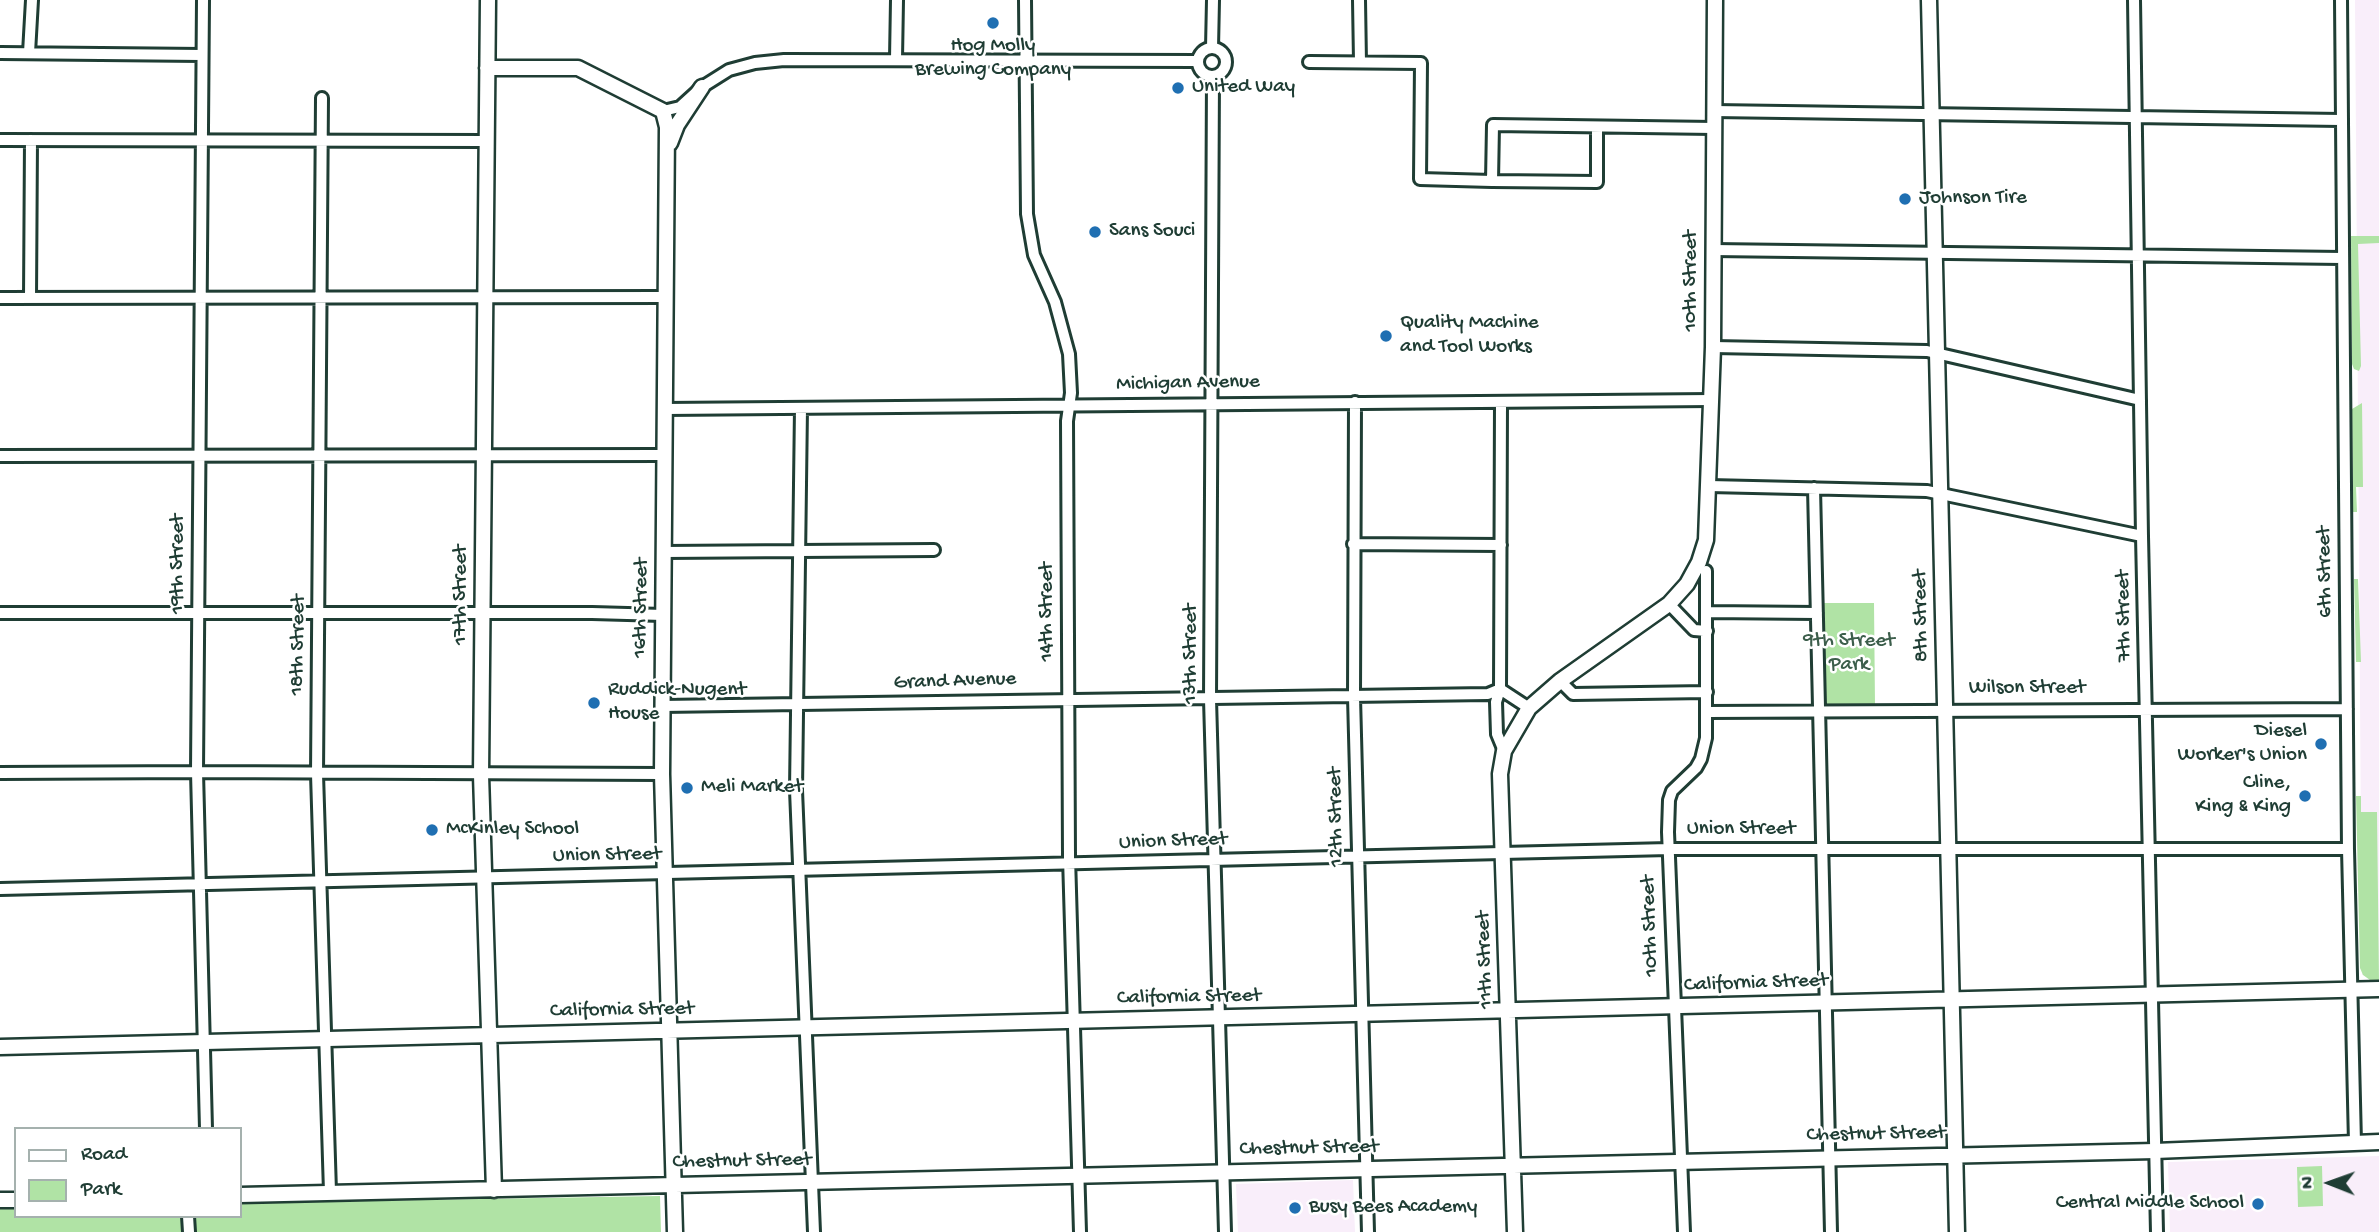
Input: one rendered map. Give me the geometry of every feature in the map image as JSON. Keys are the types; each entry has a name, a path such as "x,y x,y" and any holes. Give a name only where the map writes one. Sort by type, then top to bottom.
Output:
{"street":[{"path":"29,53 32,0"},
{"name":"19th Street","path":"202,0 197,772 206,1127"},
{"name":"17th Street","path":"488,0 481,775 494,1190"},
{"path":"896,59 897,0"},
{"name":"14th Street","path":"1025,0 1028,227 1034,255 1055,302 1069,354 1069,864 1080,1232"},
{"path":"1212,48 1213,0"},
{"path":"1359,0 1360,62"},
{"name":"10th Street","path":"1684,1232 1669,800 1672,791 1696,768 1701,759 1707,712 1707,631 1703,566 1712,400 1715,0"},
{"name":"8th Street","path":"1929,0 1958,1232"},
{"name":"7th Street","path":"2134,0 2157,1232"},
{"name":"6th Street","path":"2341,0 2348,849 2355,1143"},
{"path":"1212,48 1223,52 1226,60 1224,69 1213,76 1204,74 1198,66 1202,52 1212,48"},
{"path":"0,53 202,55"},
{"path":"487,68 578,68 663,111 680,107 702,87 729,70 755,63 784,60 1198,61"},
{"path":"1309,62 1421,63 1420,179 1597,182 1597,127"},
{"name":"13th Street","path":"1213,76 1210,699 1225,1232"},
{"path":"667,150 677,125 702,87"},
{"name":"18th Street","path":"322,98 317,774 330,1192"},
{"name":"16th Street","path":"663,111 667,127 667,150 662,774 675,1232"},
{"path":"1714,111 2341,120"},
{"path":"1492,181 1493,125 1714,128"},
{"path":"30,298 31,140"},
{"path":"0,141 487,141"},
{"path":"1713,250 2342,258"},
{"path":"0,298 666,297"},
{"path":"1713,347 1927,351 2140,400"},
{"name":"Michigan Avenue","path":"665,408 1712,400"},
{"name":"12th Street","path":"1355,401 1354,697 1368,1232"},
{"name":"11th Street","path":"1501,402 1500,689 1496,702 1497,734 1504,751 1500,774 1515,1232"},
{"path":"801,408 798,871 814,1232"},
{"path":"0,456 664,455"},
{"path":"1709,486 1927,491 2142,536"},
{"path":"1814,488 1831,1232"},
{"path":"1353,544 1501,545"},
{"path":"664,552 934,550"},
{"path":"1504,751 1529,708 1560,681 1669,604 1703,566"},
{"path":"1669,604 1694,630 1707,631"},
{"path":"1706,611 1817,612"},
{"path":"0,613 663,615"},
{"path":"1560,681 1573,694 1707,692"},
{"path":"1500,689 1529,708"},
{"name":"Grand Avenue","path":"662,706 1354,697 1488,694 1500,689"},
{"name":"Wilson Street","path":"1707,712 2347,709"},
{"path":"0,773 662,774"},
{"name":"Union Street","path":"0,889 1670,849 2348,849"},
{"name":"California Street","path":"0,1047 2379,989"},
{"name":"Chestnut Street","path":"242,1195 2155,1151 2379,1142"}],"shaded area":[{"path":"2355,0 2379,0 2379,975 2362,975"},
{"path":"2379,1156 2379,1232 2170,1232 2168,1162"},
{"name":"Busy Bees Academy","path":"1353,1180 1355,1232 1238,1232 1236,1184"}],"green space":[{"path":"2351,236 2379,236 2379,243 2358,244 2359,371 2354,369 2352,364"},
{"path":"2362,403 2363,487 2356,487 2357,512 2353,512 2352,409"},
{"path":"2354,579 2358,579 2361,662 2356,662"},
{"name":"9th Street Park","path":"1822,603 1874,603 1875,705 1824,706"},
{"path":"2356,796 2361,796 2361,812 2377,812 2379,981 2370,980 2363,975 2360,968"},
{"path":"2322,1166 2323,1206 2298,1207 2297,1167"},
{"path":"660,1196 661,1232 196,1232 195,1218 242,1218 242,1203"},
{"path":"0,1200 14,1200 14,1218 188,1218 188,1232 0,1232"}],"place":[{"name":"Hog Molly Brewing Company","path":"993,23"},
{"name":"United Way","path":"1178,88"},
{"name":"Johnson Tire","path":"1905,199"},
{"name":"Sans Souci","path":"1095,232"},
{"name":"Quality Machine and Tool Works","path":"1386,336"},
{"name":"Ruddick-Nugent House","path":"594,703"},
{"name":"Diesel Worker's Union","path":"2321,744"},
{"name":"Meli Market","path":"687,788"},
{"name":"Cline, King & King","path":"2305,796"},
{"name":"McKinley School","path":"432,830"},
{"name":"Central Middle School","path":"2258,1204"},
{"name":"Busy Bees Academy","path":"1295,1208"}]}
